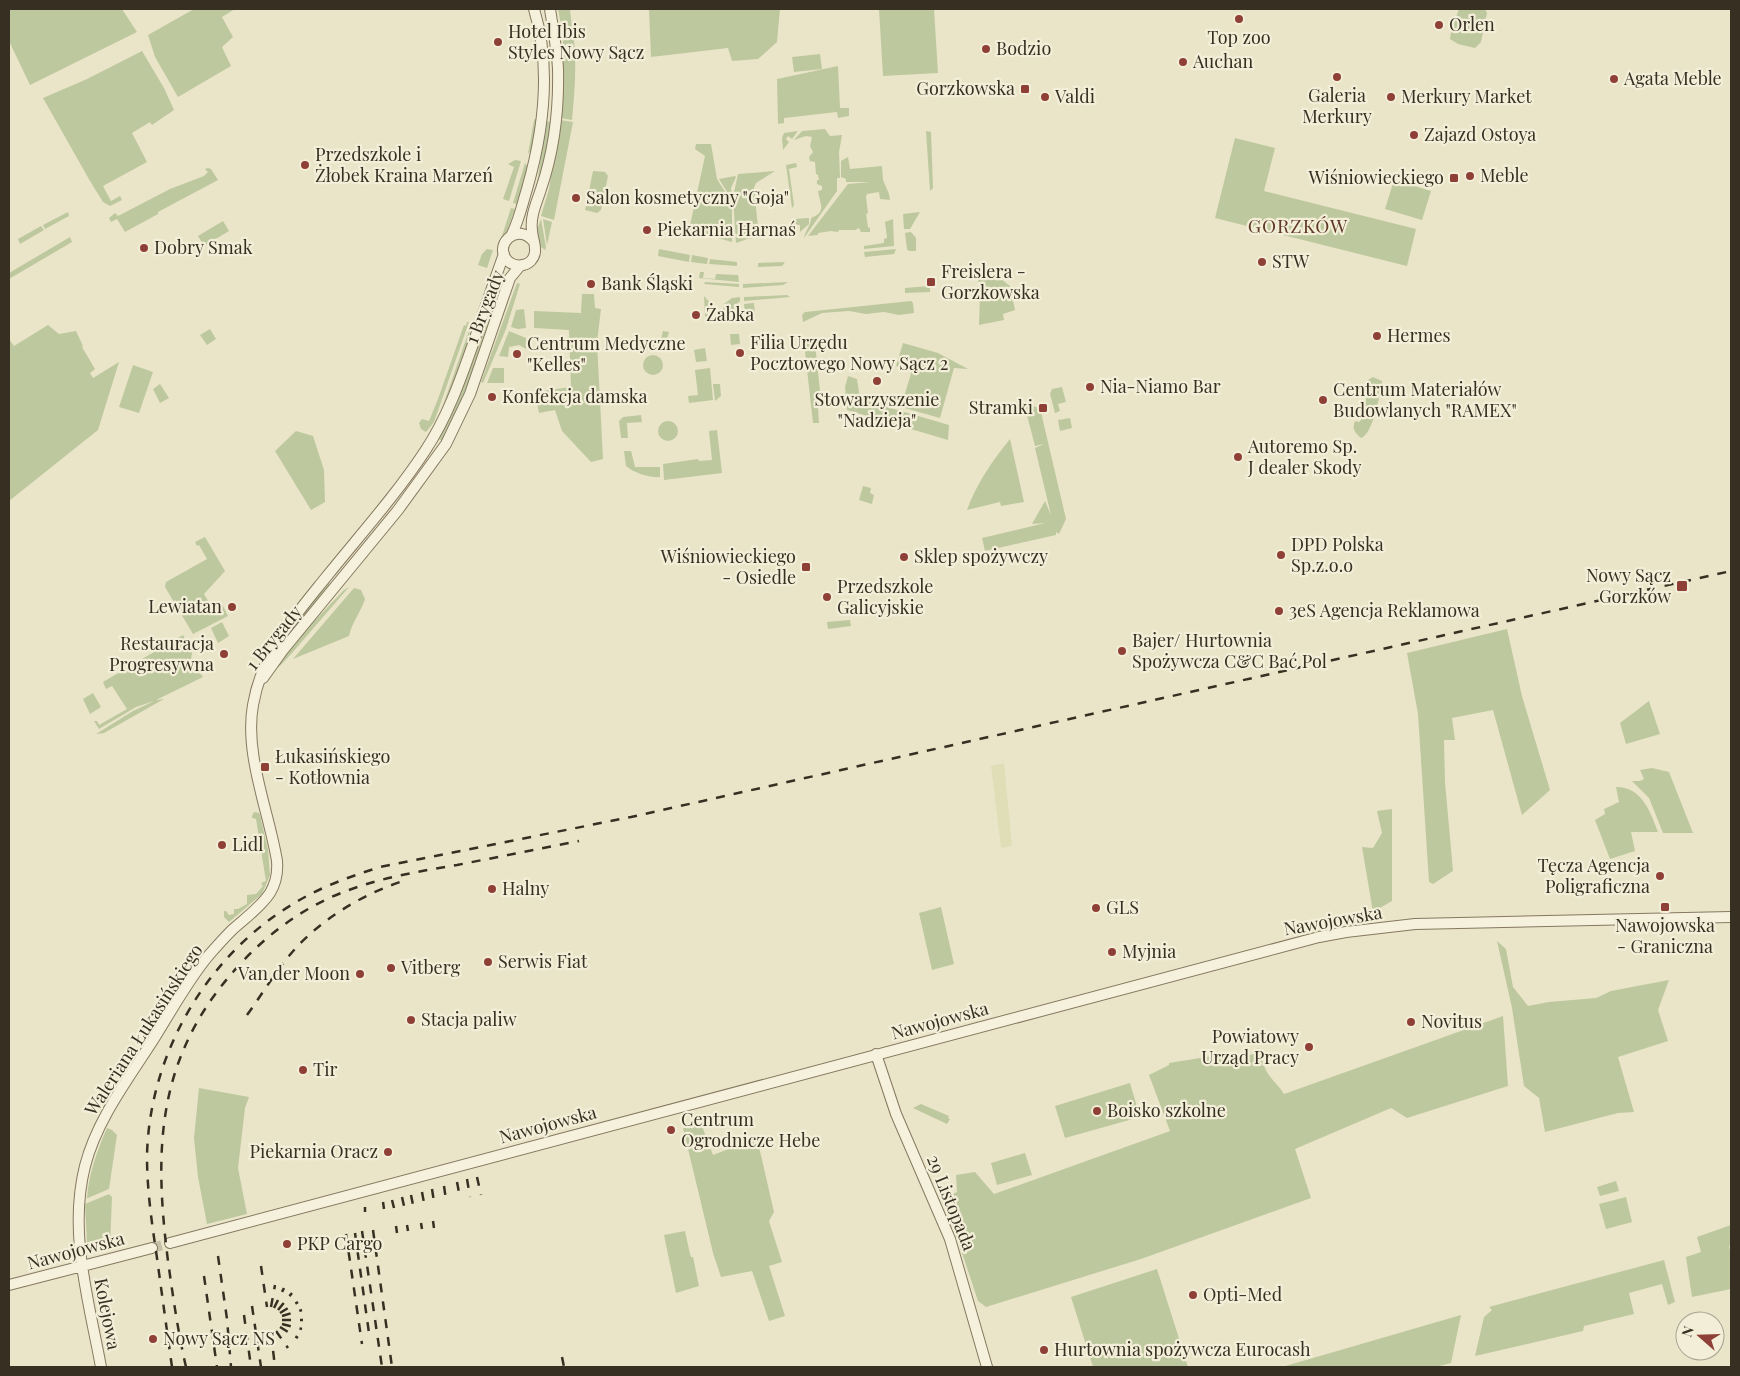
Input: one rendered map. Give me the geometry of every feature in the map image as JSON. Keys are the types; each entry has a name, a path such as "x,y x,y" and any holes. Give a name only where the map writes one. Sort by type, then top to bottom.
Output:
{"street":[{"path":"534,9 539,26 544,59 542,117 535,160 518,220 511,236 504,244 504,254 510,263 520,266 530,262 533,258 535,247 532,222 533,213 552,149 556,120 558,68 550,9"},
{"path":"511,236 521,233 534,242"},
{"name":"1 Brygady","path":"257,685 263,666 288,624 410,473 434,438 462,376 504,254"},
{"name":"1 Brygady","path":"257,685 283,650 350,571 398,510 446,444 470,394 510,278 520,266"},
{"path":"338,562 350,571"},
{"name":"Waleriana Łukasińskiego","path":"82,1266 78,1219 81,1184 89,1152 99,1128 168,1016 203,964 230,932 266,898 276,880 278,869 276,854 251,741 251,716 257,685"},
{"name":"Nawojowska","path":"170,1243 1290,944 1346,932 1415,924 1731,917"},
{"name":"29 Listopada","path":"876,1054 896,1114 950,1239 987,1367"},
{"name":"Nawojowska","path":"9,1285 152,1248"},
{"name":"Kolejowa","path":"82,1266 101,1367"}],"green space":[{"path":"9,9 122,9 137,32 30,85 9,41"},
{"path":"194,9 235,9 222,17 233,37 222,47 231,66 178,97 155,57 148,35"},
{"path":"558,9 570,9 572,27 564,28 564,25 561,25"},
{"path":"649,9 780,9 777,42 758,59 732,61 728,48 651,57"},
{"path":"879,9 934,9 938,73 883,76"},
{"path":"1459,9 1485,9 1487,13 1481,42 1475,48 1458,44 1450,39"},
{"path":"573,30 575,75 572,120 560,118 564,32"},
{"path":"142,51 164,88 174,110 152,125 150,122 132,133 147,162 103,186 111,201 120,196 122,200 110,206 103,202 43,98 87,79"},
{"path":"820,54 822,69 794,72 792,57"},
{"path":"838,66 840,108 849,108 849,116 838,118 837,112 784,118 784,123 778,124 777,79"},
{"path":"536,118 533,148 528,154 534,120"},
{"path":"560,120 573,122 554,220 541,216 549,189"},
{"path":"546,121 552,122 548,144 537,188 529,209 537,184"},
{"path":"825,129 830,136 842,135 839,152 840,178 837,178 837,191 804,238 811,218 816,216 821,210 818,191 822,190 822,186 817,184 817,180 819,180 816,174 815,162 810,161 809,157 813,152 810,146 812,137 806,136 794,140 802,131"},
{"path":"798,131 792,139 788,136 786,139 789,142 783,150 782,138 784,133"},
{"path":"926,131 931,132 933,188 930,191"},
{"path":"1235,138 1275,148 1264,191 1416,229 1407,266 1215,218"},
{"path":"696,144 711,144 717,179 732,203 732,242 689,230 705,156 695,149"},
{"path":"848,157 850,169 882,166 883,180 890,200 880,199 879,192 867,194 868,213 866,214 870,232 861,232 859,228 808,236 848,184 871,182 846,182 846,179 841,177 841,161"},
{"path":"515,160 521,161 509,201 503,199 514,167 508,164"},
{"path":"525,163 528,167 517,204 513,203"},
{"path":"796,163 797,167 789,169 794,205 792,208 786,165"},
{"path":"205,169 211,169 218,180 158,212 158,214 125,232 117,219 111,222 109,218 115,213 118,216 170,189 204,176 208,172"},
{"path":"593,171 605,172 608,176 601,210 597,213 585,210"},
{"path":"775,171 756,183 754,188 759,237 736,243 733,197 738,174"},
{"path":"735,176 731,188 732,195 729,195 719,179"},
{"path":"1394,180 1431,191 1422,220 1385,209"},
{"path":"511,208 515,209 504,239 500,242"},
{"path":"68,212 69,216 45,229 43,225"},
{"path":"920,212 910,229 904,229 903,214"},
{"path":"809,218 809,224 800,232 800,225 792,224 794,219"},
{"path":"541,219 545,250 537,244 535,235"},
{"path":"543,219 552,222 547,245"},
{"path":"893,219 894,246 864,249 864,246 884,243 884,239 887,238 885,222"},
{"path":"223,221 229,231 204,246 198,236"},
{"path":"41,226 44,230 20,244 18,239"},
{"path":"911,232 916,238 916,251 909,251 907,249 905,233"},
{"path":"70,237 72,242 9,279 9,273"},
{"path":"487,249 493,250 487,268 478,265 482,254"},
{"path":"659,249 690,255 689,262 658,256"},
{"path":"896,249 894,254 865,257 864,252"},
{"path":"692,255 708,258 707,264 691,262"},
{"path":"710,259 737,262 737,266 709,264"},
{"path":"785,262 782,266 758,267 758,263"},
{"path":"700,272 704,272 703,278 715,279 716,274 738,275 739,282 699,278"},
{"path":"997,276 1010,286 1015,310 1003,314 1004,320 979,325 980,293 982,292 983,295 992,293 990,287 980,290 978,279 993,279"},
{"path":"501,278 506,279 465,394 443,441 438,439 466,380"},
{"path":"705,282 739,284 739,287 704,284"},
{"path":"788,282 783,285 743,288 743,284"},
{"path":"517,283 520,284 506,329 483,383 481,382"},
{"path":"930,286 930,292 905,293 905,288"},
{"path":"582,294 594,294 595,308 601,309 597,342 603,459 591,462 562,431 555,410 539,413 535,392 571,387 569,330 534,328 534,311 581,313"},
{"path":"787,295 790,297 744,301 744,297"},
{"path":"704,296 711,304 712,321 705,316"},
{"path":"740,297 740,301 725,319 722,319 724,304 732,298"},
{"path":"911,301 914,313 899,315 884,312 866,314 849,311 822,313 803,322 802,315 805,312"},
{"path":"754,303 755,315 745,315 744,304"},
{"path":"524,309 526,328 518,329 511,327 516,310"},
{"path":"467,322 469,322 434,422 426,432 421,429 419,423 422,419 429,421 464,325 466,326"},
{"path":"48,325 59,334 76,331 82,347 95,369 90,373 93,378 119,362 98,430 9,501 9,339 14,346"},
{"path":"471,325 459,371 440,414"},
{"path":"210,329 216,339 207,345 200,335"},
{"path":"509,331 526,338 526,349 519,345 509,347 508,357 499,356"},
{"path":"663,331 669,332 663,352 647,349 645,352 616,347 617,337 659,346"},
{"path":"730,334 739,334 740,344 731,345"},
{"path":"809,341 815,343 820,391 817,391 819,423 813,423 804,343"},
{"path":"903,343 938,353 968,369 954,368 940,418 901,407 912,370 896,366"},
{"path":"705,348 707,361 696,362 694,350"},
{"path":"649,355 657,355 663,361 663,369 657,375 649,375 643,369 643,361"},
{"path":"133,365 153,372 139,413 119,407"},
{"path":"493,368 504,368 504,383 487,383"},
{"path":"710,368 713,400 689,403 688,396 698,395 695,370"},
{"path":"848,376 857,379 860,399 949,425 948,440 847,410 845,387"},
{"path":"1373,377 1382,381 1382,385 1372,423 1369,430 1361,438 1354,430 1354,424 1355,421 1359,422 1361,420 1369,387 1365,386 1368,380"},
{"path":"160,384 169,398 160,403 153,389"},
{"path":"713,384 720,384 721,396 715,401"},
{"path":"1062,387 1066,402 1058,404 1060,411 1055,413 1050,394 1052,389"},
{"path":"1024,404 1040,408 1066,519 1059,534 1056,532 1056,535 985,551 982,538 1045,523 1032,524 1045,501 1051,515 1035,448 1044,444 1035,446"},
{"path":"641,415 642,422 627,423 628,438 621,438 619,421 623,417"},
{"path":"1070,418 1072,428 1060,431 1058,420"},
{"path":"668,421 675,424 678,431 675,438 668,441 661,438 658,431 661,424"},
{"path":"717,430 722,473 664,480 663,464 698,459 699,461 712,460 709,431"},
{"path":"296,431 313,436 324,470 325,502 311,510 275,451"},
{"path":"1010,439 1024,502 1001,506 1000,502 967,510 985,473"},
{"path":"624,451 631,451 635,467 660,467 660,477 647,476 629,469 626,466"},
{"path":"863,486 871,488 870,493 874,495 872,504 859,500"},
{"path":"205,537 225,571 204,594 212,607 219,603 222,604 228,616 193,634 165,587 166,582 207,559 199,545 197,546 195,542"},
{"path":"329,582 330,584 288,638 284,639 297,618"},
{"path":"349,587 292,653 275,669 299,637"},
{"path":"354,588 361,590 365,599 349,636 293,659"},
{"path":"850,620 851,626 828,629 827,622"},
{"path":"222,622 229,636 218,643 211,628"},
{"path":"1507,629 1522,696 1550,790 1522,815 1493,710 1452,718 1455,740 1444,740 1445,782 1453,871 1433,884 1429,882 1418,714 1407,653"},
{"path":"183,635 192,653 191,660 203,677 156,700 164,699 104,733 96,734 133,711 154,701 136,707 99,729 94,721 97,721 99,725 127,709 112,686 106,689 103,682"},
{"path":"93,693 101,707 90,714 83,699"},
{"path":"1649,701 1660,734 1626,744 1620,723"},
{"path":"1004,763 1012,846 1001,848 991,766"},
{"path":"1652,768 1669,772 1693,833 1663,833 1649,798 1632,781 1644,779 1640,770"},
{"path":"1616,787 1625,788 1639,796 1652,816 1658,832 1631,832 1635,851 1610,859 1595,820 1605,814 1604,809 1619,802"},
{"path":"1392,809 1392,901 1373,912 1362,847 1373,848 1382,833 1377,811"},
{"path":"254,812 260,815 268,850 270,875 262,894 229,922 224,917 224,911 229,915 234,914 234,909 247,904 247,895 256,894 263,886 261,883 266,881 256,819 252,818"},
{"path":"941,907 954,964 932,970 919,913"},
{"path":"1497,941 1506,949 1513,987 1528,1006 1549,1002 1596,998 1611,991 1669,980 1658,1010 1668,1041 1618,1057 1634,1112 1618,1113 1545,1132 1539,1098 1524,1086 1512,1008"},
{"path":"1503,1016 1508,1086 1407,1118 1391,1108 1295,1149 1311,1198 1141,1259 986,1307 978,1301 944,1198 957,1192 956,1175 975,1172 994,1194 1170,1131 1149,1075 1169,1065 1169,1063 1231,1053 1235,1057 1255,1054 1256,1049 1259,1048 1267,1072 1284,1094"},
{"name":"Boisko szkolne","path":"1130,1083 1140,1117 1065,1138 1055,1106"},
{"path":"199,1088 249,1097 245,1108 238,1168 247,1214 207,1224 198,1177 194,1138"},
{"path":"921,1104 949,1116 948,1118 950,1119 947,1124 913,1108"},
{"path":"702,1126 713,1155 757,1138 774,1212 769,1221 782,1262 769,1266 785,1316 769,1321 752,1271 721,1277 713,1253 683,1128"},
{"path":"107,1128 117,1135 109,1189 87,1198 94,1162"},
{"path":"1025,1153 1032,1175 997,1185 991,1163"},
{"path":"1616,1181 1619,1191 1600,1196 1597,1187"},
{"path":"109,1194 112,1197 110,1247 95,1251 87,1243 85,1204"},
{"path":"1626,1197 1632,1222 1606,1229 1599,1204"},
{"path":"1731,1225 1731,1245 1729,1246 1731,1255 1731,1289 1692,1297 1686,1257 1701,1252 1697,1237"},
{"path":"685,1231 699,1286 676,1293 664,1235"},
{"path":"1664,1260 1675,1302 1668,1305 1662,1284 1629,1293 1634,1314 1584,1326 1583,1331 1475,1356 1484,1317 1492,1310 1489,1307"},
{"path":"1157,1269 1188,1367 1093,1367 1071,1297"},
{"path":"1461,1315 1451,1363 1436,1367 1282,1367"}],"tunnel":[{"path":"152,1248 170,1243"}],"railway":[{"path":"172,1367 147,1169 150,1118 158,1081 171,1046 188,1012 209,980 234,951 262,926 314,892 380,867 631,817 1731,571"},
{"path":"186,1367 168,1261 161,1182 162,1144 166,1108 175,1073 188,1039 208,1005 233,972 258,946 271,934 316,904 376,881 579,841"},
{"path":"247,1015 288,957 306,937 346,907 375,892 406,880"},
{"path":"477,1177 481,1195"},
{"path":"467,1179 470,1197"},
{"path":"457,1182 460,1198"},
{"path":"444,1186 446,1200"},
{"path":"432,1189 434,1202"},
{"path":"422,1192 424,1203"},
{"path":"411,1195 413,1205"},
{"path":"402,1197 404,1206"},
{"path":"392,1200 394,1208"},
{"path":"383,1202 384,1209"},
{"path":"365,1207 365,1212"},
{"path":"433,1221 434,1228"},
{"path":"421,1223 422,1229"},
{"path":"407,1225 408,1231"},
{"path":"396,1226 397,1233"},
{"path":"373,1230 392,1367"},
{"path":"362,1231 382,1367"},
{"path":"355,1233 369,1333"},
{"path":"346,1234 362,1344"},
{"path":"218,1256 227,1319 231,1367"},
{"path":"261,1266 267,1307"},
{"path":"204,1276 217,1367"},
{"path":"271,1307 275,1285"},
{"path":"274,1308 284,1288"},
{"path":"278,1310 292,1293"},
{"path":"280,1313 298,1302"},
{"path":"252,1306 261,1367"},
{"path":"282,1316 302,1310"},
{"path":"244,1315 251,1367"},
{"path":"282,1320 303,1320"},
{"path":"282,1324 302,1329"},
{"path":"280,1327 298,1338"},
{"path":"276,1331 288,1348"},
{"path":"271,1333 275,1367"},
{"path":"562,1357 564,1367"}],"place":[{"name":"Top zoo","path":"1239,19"},
{"name":"Orlen","path":"1439,25"},
{"name":"Hotel Ibis Styles Nowy Sącz","path":"498,42"},
{"name":"Bodzio","path":"986,49"},
{"name":"Auchan","path":"1183,62"},
{"name":"Galeria Merkury","path":"1337,77"},
{"name":"Agata Meble","path":"1614,79"},
{"name":"Gorzkowska","path":"1025,89"},
{"name":"Valdi","path":"1045,97"},
{"name":"Merkury Market","path":"1391,97"},
{"name":"Zajazd Ostoya","path":"1414,135"},
{"name":"Przedszkole i Żłobek Kraina Marzeń","path":"305,165"},
{"name":"Meble","path":"1470,176"},
{"name":"Wiśniowieckiego","path":"1454,178"},
{"name":"Salon kosmetyczny \"Goja\"","path":"576,198"},
{"name":"Piekarnia Harnaś","path":"647,230"},
{"name":"Dobry Smak","path":"144,248"},
{"name":"STW","path":"1262,262"},
{"name":"Freislera - Gorzkowska","path":"931,282"},
{"name":"Bank Śląski","path":"591,284"},
{"name":"Żabka","path":"696,315"},
{"name":"Hermes","path":"1377,336"},
{"name":"Filia Urzędu Pocztowego Nowy Sącz 2","path":"740,353"},
{"name":"Centrum Medyczne \"Kelles\"","path":"517,354"},
{"name":"Stowarzyszenie \"Nadzieja\"","path":"877,381"},
{"name":"Nia-Niamo Bar","path":"1090,387"},
{"name":"Konfekcja damska","path":"492,397"},
{"name":"Centrum Materiałów Budowlanych \"RAMEX\"","path":"1323,400"},
{"name":"Stramki","path":"1043,408"},
{"name":"Autoremo Sp. J dealer Skody","path":"1238,457"},
{"name":"DPD Polska Sp.z.o.o","path":"1281,555"},
{"name":"Sklep spożywczy","path":"904,557"},
{"name":"Wiśniowieckiego - Osiedle","path":"806,567"},
{"name":"Nowy Sącz Gorzków","path":"1682,586"},
{"name":"Przedszkole Galicyjskie","path":"827,597"},
{"name":"Lewiatan","path":"232,607"},
{"name":"3eS Agencja Reklamowa","path":"1279,611"},
{"name":"Bajer/ Hurtownia Spożywcza C&C Bać Pol","path":"1122,651"},
{"name":"Restauracja Progresywna","path":"224,654"},
{"name":"Łukasińskiego - Kotłownia","path":"265,767"},
{"name":"Lidl","path":"222,845"},
{"name":"Tęcza Agencja Poligraficzna","path":"1660,876"},
{"name":"Halny","path":"492,889"},
{"name":"Nawojowska - Graniczna","path":"1665,907"},
{"name":"GLS","path":"1096,908"},
{"name":"Myjnia","path":"1112,952"},
{"name":"Serwis Fiat","path":"488,962"},
{"name":"Vitberg","path":"391,968"},
{"name":"Van der Moon","path":"360,974"},
{"name":"Stacja paliw","path":"411,1020"},
{"name":"Novitus","path":"1411,1022"},
{"name":"Powiatowy Urząd Pracy","path":"1309,1047"},
{"name":"Tir","path":"303,1070"},
{"name":"Boisko szkolne","path":"1097,1111"},
{"name":"Centrum Ogrodnicze Hebe","path":"671,1130"},
{"name":"Piekarnia Oracz","path":"388,1152"},
{"name":"PKP Cargo","path":"287,1244"},
{"name":"Opti-Med","path":"1193,1295"},
{"name":"Nowy Sącz NS","path":"153,1339"},
{"name":"Hurtownia spożywcza Eurocash","path":"1044,1350"}],"district":[{"name":"GORZKÓW","path":"1298,226"}]}
